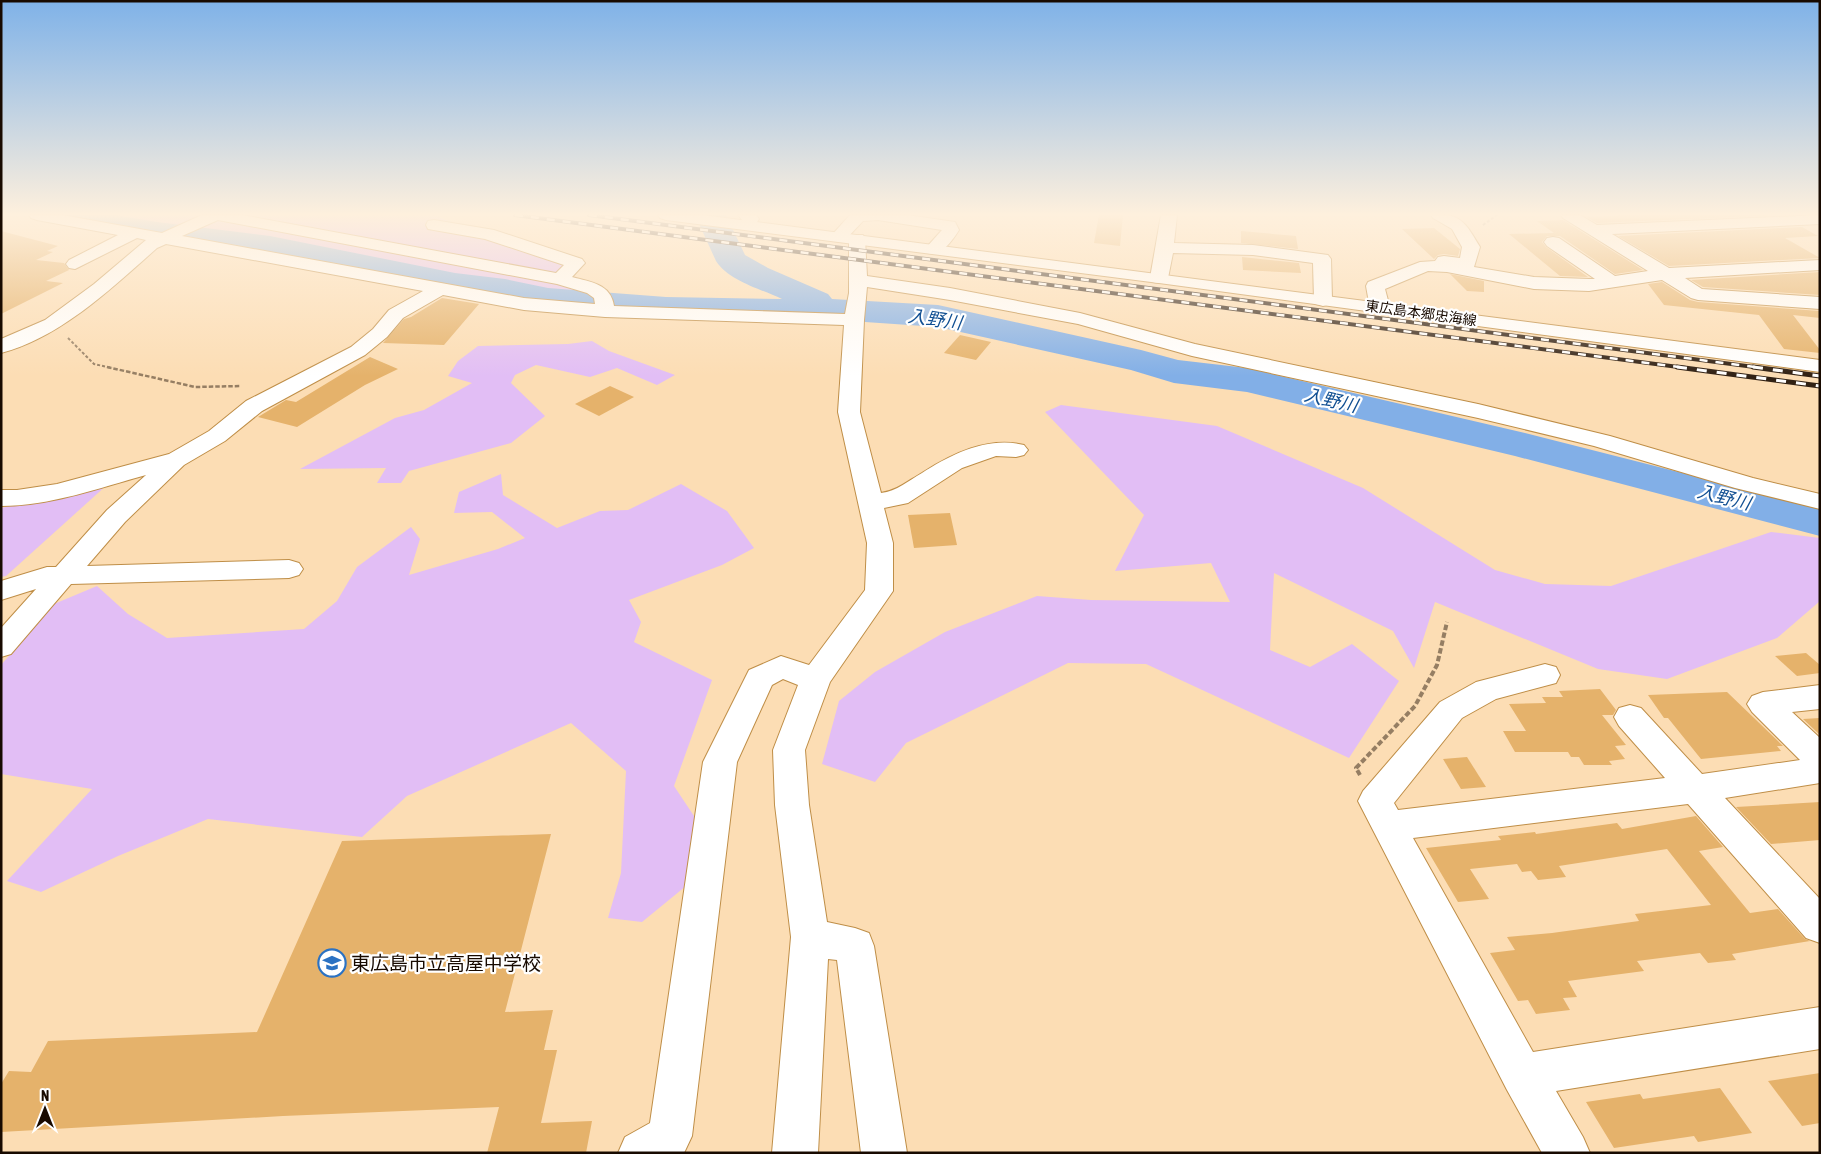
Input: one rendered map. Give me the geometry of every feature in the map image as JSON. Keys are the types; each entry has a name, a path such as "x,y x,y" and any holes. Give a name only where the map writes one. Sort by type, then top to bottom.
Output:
{"street":[{"path":"1,347 52,324 101,288 121,269"},
{"path":"336,269 524,304 604,305 950,294 1080,319 1192,350 1478,411 1592,439 1744,483 1820,502"},
{"path":"504,269 560,279 594,289 604,305"},
{"path":"560,279 570,269"},
{"path":"796,1153 810,937 792,804 789,750 816,679 880,591 880,543 849,412 857,298 853,269"},
{"name":"東広島本郷忠海線","path":"1088,269 1820,366"},
{"path":"1159,278 1161,269"},
{"path":"1322,269 1323,300"},
{"path":"1380,308 1375,286 1403,269"},
{"path":"1399,272 1413,269"},
{"path":"1457,269 1534,283 1589,285 1664,274 1753,269"},
{"path":"1593,269 1611,281"},
{"path":"1656,269 1698,294 1820,303"},
{"path":"3,642 116,516 176,460 217,436 254,406 358,351 380,333 396,314 440,289"},
{"path":"870,502 899,498 954,463 994,449 1016,450"},
{"path":"1,498 17,498 58,491 168,460 176,460"},
{"path":"1,591 46,576 289,569"},
{"path":"641,1153 670,1136 720,762 760,678 781,666 816,679"},
{"path":"1381,814 1451,710 1487,690 1545,675"},
{"path":"1820,697 1763,704 1820,759"},
{"path":"1630,717 1693,789 1820,926"},
{"path":"1381,814 1693,789 1820,770"},
{"path":"1381,814 1522,1075 1567,1153"},
{"path":"810,937 855,946 884,1153"},
{"path":"1522,1075 1820,1028"}],"path":[{"path":"52,324 94,364 155,380 195,387 289,386"},
{"path":"1381,814 1356,768 1414,706 1437,666 1447,622"}],"shaded area":[{"path":"405,269 507,269 530,273 509,269 561,269 553,278 596,291 591,298"},
{"path":"592,341 609,351 675,375 657,385 617,368 590,377 536,365 515,375 511,383 545,416 511,443 409,471 401,483 377,483 386,468 300,469 395,418 424,410 472,383 448,376 458,361 478,346 568,344"},
{"path":"1061,405 1217,426 1363,488 1495,570 1545,584 1611,586 1771,532 1820,538 1820,601 1777,638 1667,679 1598,669 1435,602 1414,668 1393,631 1274,573 1270,650 1310,667 1352,644 1399,681 1349,758 1146,664 1068,663 906,743 875,782 822,764 839,701 875,672 945,632 1037,596 1091,600 1230,602 1211,563 1115,571 1144,515 1045,412"},
{"path":"501,474 503,495 557,528 600,511 628,510 681,484 727,511 754,548 722,565 629,600 641,622 634,642 712,680 674,786 700,825 686,886 642,922 608,918 621,873 626,771 571,723 407,796 362,837 208,819 118,856 41,892 7,881 92,789 1,774 1,665 54,604 97,586 128,614 167,638 304,629 337,601 357,567 411,527 420,539 409,575 498,549 525,538 492,512 454,513 459,492"},
{"path":"108,484 6,576 1,577 1,508"}],"building":[{"path":"1,269 69,270 46,281 63,283 1,314"},
{"path":"1300,269 1301,273 1243,270"},
{"path":"1551,269 1577,269 1588,277 1560,276"},
{"path":"1608,269 1643,270 1615,274"},
{"path":"1820,272 1820,295 1703,287 1691,280"},
{"path":"1450,274 1484,281 1484,292 1467,291"},
{"path":"1662,282 1690,300 1698,302 1820,311 1820,318 1793,315 1820,350 1820,353 1784,349 1759,315 1664,305 1648,284"},
{"path":"442,298 479,304 444,345 383,343 404,319 411,317"},
{"path":"960,335 991,342 976,360 944,353"},
{"path":"370,357 398,369 365,385 297,427 258,417 286,400 296,402"},
{"path":"610,386 634,397 599,416 575,404"},
{"path":"950,513 957,545 914,548 908,515"},
{"path":"1806,653 1820,665 1820,673 1797,676 1775,656"},
{"path":"1600,689 1616,710 1613,715 1602,715 1626,745 1615,746 1625,759 1609,761 1612,765 1584,765 1579,757 1571,757 1568,752 1515,752 1503,731 1526,731 1509,704 1546,703 1542,697 1563,697 1559,691"},
{"path":"1727,692 1783,746 1777,746 1781,751 1701,759 1668,718 1664,718 1648,695"},
{"path":"1820,718 1820,735 1803,719"},
{"path":"1467,757 1486,787 1461,789 1443,759"},
{"path":"1820,802 1820,840 1771,844 1736,807"},
{"path":"1696,816 1723,847 1699,851 1750,913 1778,909 1805,939 1810,941 1732,954 1736,960 1708,963 1700,953 1637,961 1644,971 1568,981 1577,997 1563,998 1570,1010 1536,1014 1528,1000 1518,1001 1490,953 1515,950 1507,937 1639,921 1635,914 1711,905 1667,849 1559,866 1566,877 1538,880 1531,871 1522,872 1517,864 1470,869 1489,899 1458,902 1426,848 1501,840 1498,836 1535,832 1536,834 1617,823 1622,829"},
{"path":"551,834 505,1012 553,1010 544,1050 557,1050 541,1123 592,1121 586,1153 487,1153 499,1107 283,1116 1,1132 1,1084 9,1071 31,1072 48,1041 257,1032 342,841"},
{"path":"1820,1073 1820,1123 1802,1126 1768,1081"},
{"path":"1720,1088 1752,1133 1698,1142 1694,1136 1614,1148 1586,1102 1640,1094 1643,1099"}],"waterway":[{"name":"入野川","path":"386,269 455,283 505,289 548,298 666,307 836,310 938,316 1141,361 1174,371 1247,380 1525,446 1820,522"},
{"path":"745,269 816,301"}],"railway":[{"path":"927,269 1686,368"},
{"path":"1002,269 1762,368"},
{"path":"1677,367 1820,386"},
{"path":"1753,367 1820,376"}],"place":[{"name":"東広島市立高屋中学校","path":"332,963"}]}
